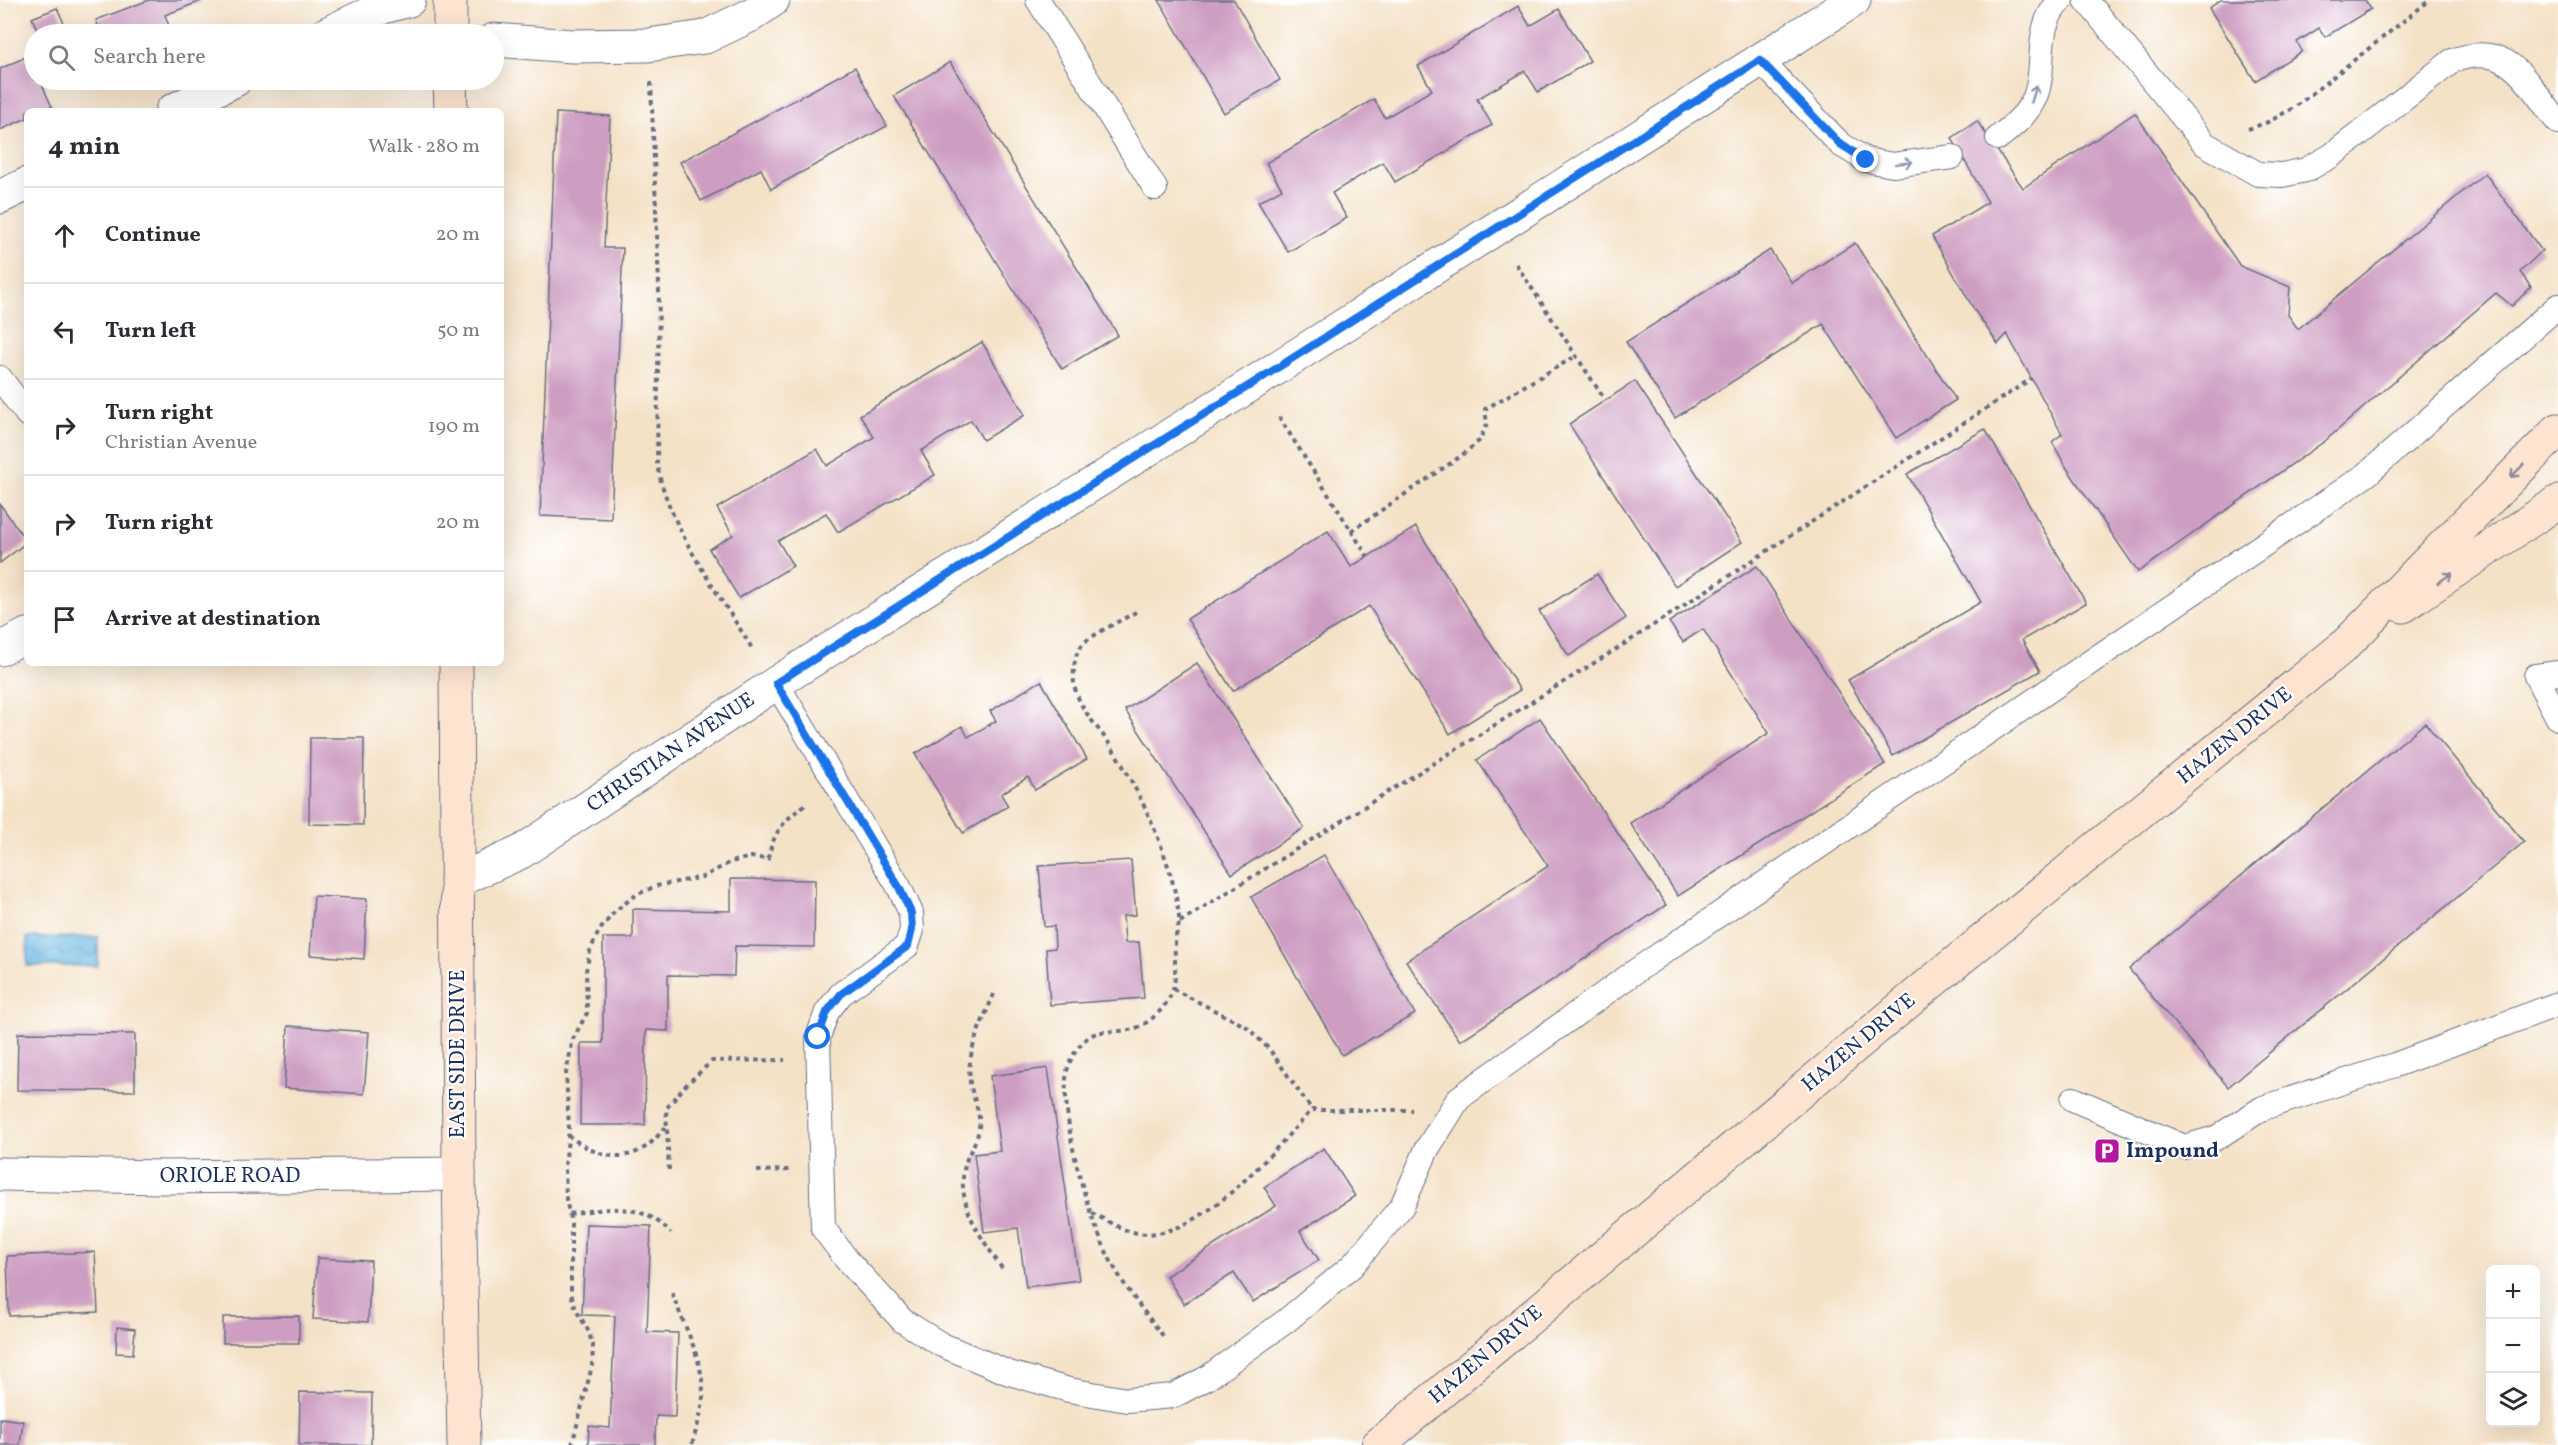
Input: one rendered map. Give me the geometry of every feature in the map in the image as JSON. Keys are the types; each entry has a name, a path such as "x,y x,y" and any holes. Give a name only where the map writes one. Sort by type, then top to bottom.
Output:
{"street":[{"path":"347,24 382,7 409,0"},
{"path":"450,0 450,24"},
{"path":"504,41 572,46 648,45 705,37 752,15 773,0"},
{"name":"CHRISTIAN AVENUE","path":"457,881 521,852 776,683 1854,0"},
{"path":"178,108 215,90"},
{"path":"450,90 450,108"},
{"path":"0,197 24,185"},
{"name":"HAZEN DRIVE","path":"2344,646 2558,430"},
{"name":"HAZEN DRIVE","path":"1378,1445 1928,985 2344,646 2558,502"},
{"path":"0,649 24,636"},
{"name":"EAST SIDE DRIVE","path":"456,666 459,1174 464,1445"},
{"name":"ORIOLE ROAD","path":"0,1174 164,1177 459,1174"}],"lane":[{"path":"1038,0 1155,188"},
{"path":"1998,138 2025,115 2036,95 2041,42 2046,23 2061,0"},
{"path":"2086,0 2205,144 2258,174 2282,175 2306,170 2331,156 2452,62 2472,54 2493,55 2513,66 2558,122"},
{"path":"1760,60 1840,144 1866,160 1893,165 1952,157"},
{"path":"776,683 899,887 911,913 912,930 908,946 841,994 827,1012 818,1037 823,1228 847,1260 903,1321 951,1349 1009,1373 1069,1390 1127,1400 1173,1396 1207,1378 1286,1321 1352,1266 1402,1206 1427,1149 1459,1098 1640,968 2366,475 2558,306"},
{"path":"0,378 24,410"},
{"path":"2558,673 2536,676 2558,718"},
{"path":"2073,1099 2184,1147 2216,1138 2263,1108 2395,1065 2558,1004"}],"path":[{"path":"2205,144 2268,122 2295,107 2430,0"},
{"path":"650,95 659,285 657,465 659,477 672,517 753,650"},
{"path":"1516,264 1605,400"},
{"path":"1351,531 1461,456 1479,441 1487,424 1485,409 1576,356"},
{"path":"1180,922 1626,643 2031,379"},
{"path":"1279,417 1368,557"},
{"path":"1136,612 1082,644 1075,662 1074,684 1082,705 1133,785 1172,878 1180,922 1175,941 1173,989 1165,1004 1152,1019 1133,1029 1096,1033 1085,1039 1072,1056 1066,1077 1074,1155 1092,1212 1113,1265 1138,1305 1164,1337"},
{"path":"572,1445 592,1366 593,1345 571,1294 565,1167 568,1136 566,1074 573,1039 587,1013 586,971 590,951 599,931 615,911 636,895 656,886 703,877 731,862 751,857 768,859 771,843 788,817"},
{"path":"1173,989 1247,1027 1270,1050 1312,1110"},
{"path":"994,993 970,1059 970,1082 980,1125 977,1137 967,1154 963,1173 964,1198 971,1221 1003,1270"},
{"path":"669,1170 666,1109 686,1085 712,1061 751,1061"},
{"path":"1092,1212 1138,1234 1165,1232 1196,1220 1225,1199 1312,1110 1451,1110"},
{"path":"568,1136 596,1154 614,1156 647,1147 667,1125"},
{"path":"569,1214 623,1209 642,1213 658,1220 671,1233"},
{"path":"672,1293 695,1347 703,1396 692,1445"}],"water":[{"path":"27,937 98,937 98,966 27,966"}],"building":[{"path":"149,0 204,0 165,15 168,24 97,24 96,20"},
{"path":"1159,0 1234,0 1280,80 1224,113"},
{"path":"2221,0 2365,0 2371,9 2325,37 2319,28 2297,42 2302,51 2255,81 2209,8"},
{"path":"1518,6 1530,26 1559,9 1590,61 1538,92 1525,71 1477,99 1492,125 1395,182 1383,162 1332,193 1347,218 1288,252 1258,202 1282,189 1266,163 1374,99 1385,118 1432,90 1418,66"},
{"path":"57,8 64,24 35,24 32,18"},
{"path":"24,58 24,90 44,90 52,107 24,108 24,119 0,130 0,69"},
{"path":"950,62 1118,335 1062,369 894,96"},
{"path":"855,67 887,126 771,189 761,169 701,201 680,162"},
{"path":"556,113 610,116 604,248 623,248 611,519 540,516"},
{"path":"2135,113 2240,266 2290,287 2288,315 2298,329 2485,173 2542,251 2520,272 2531,287 2512,306 2496,293 2325,441 2138,572 2068,470 2052,442 2062,434 2007,334 1998,344 1975,311 1932,236 1988,202 1952,138 1977,121 2023,188"},
{"path":"1855,243 1956,400 1896,438 1823,324 1675,418 1626,342 1770,250 1792,283"},
{"path":"982,342 1025,415 983,440 971,420 921,451 935,475 838,532 826,513 778,541 793,566 739,598 709,549 733,535 717,508 817,449 827,466 874,437 860,415"},
{"path":"1635,381 1742,542 1675,586 1569,424"},
{"path":"1985,429 2086,603 2022,640 2040,671 1893,756 1848,680 1981,602 1907,474"},
{"path":"0,504 24,538 24,544 0,563"},
{"path":"1416,527 1520,690 1450,734 1369,606 1233,691 1187,619 1328,531 1351,567"},
{"path":"1757,566 1885,764 1678,896 1630,823 1769,733 1703,629 1683,642 1669,622"},
{"path":"1597,574 1626,618 1569,656 1539,611"},
{"path":"1197,663 1304,828 1232,874 1125,710"},
{"path":"1041,681 1087,759 1035,790 1028,777 1001,794 1008,806 963,833 915,754 962,726 968,737 996,721 990,711"},
{"path":"1540,718 1666,905 1460,1041 1406,961 1548,866 1477,760"},
{"path":"2425,723 2524,842 2228,1087 2129,969"},
{"path":"310,738 364,738 363,825 309,824"},
{"path":"1324,855 1415,1014 1342,1055 1251,897"},
{"path":"1131,860 1136,915 1123,916 1125,943 1139,942 1144,998 1050,1005 1046,949 1055,948 1054,926 1044,927 1039,866"},
{"path":"731,879 815,880 814,947 735,946 734,976 668,975 668,1031 646,1030 645,1125 580,1125 581,1043 603,1043 603,938 633,938 633,909 731,911"},
{"path":"314,896 367,899 364,959 310,955"},
{"path":"288,1026 369,1032 364,1094 284,1088"},
{"path":"18,1033 135,1034 135,1091 17,1090"},
{"path":"1048,1068 1079,1280 1026,1287 1018,1228 984,1232 974,1154 1000,1151 990,1076"},
{"path":"1324,1148 1355,1196 1300,1231 1319,1260 1253,1302 1234,1273 1184,1304 1166,1276 1276,1206 1264,1187"},
{"path":"586,1224 651,1226 647,1332 678,1333 675,1417 656,1416 655,1445 588,1445 589,1426 610,1428 615,1316 582,1315"},
{"path":"95,1252 98,1312 9,1316 7,1256"},
{"path":"317,1258 371,1261 368,1322 313,1319"},
{"path":"299,1316 299,1343 223,1343 223,1317"},
{"path":"117,1327 135,1329 133,1354 116,1353"},
{"path":"300,1392 372,1393 371,1445 299,1445"},
{"path":"0,1418 23,1421 20,1445 0,1445"}],"place":[{"name":"Impound","path":"2107,1151"}],"route":[{"path":"818,1037 827,1012 841,994 908,946 912,930 911,913 899,887 776,683 1255,382 1760,60 1840,144 1866,160"}]}
